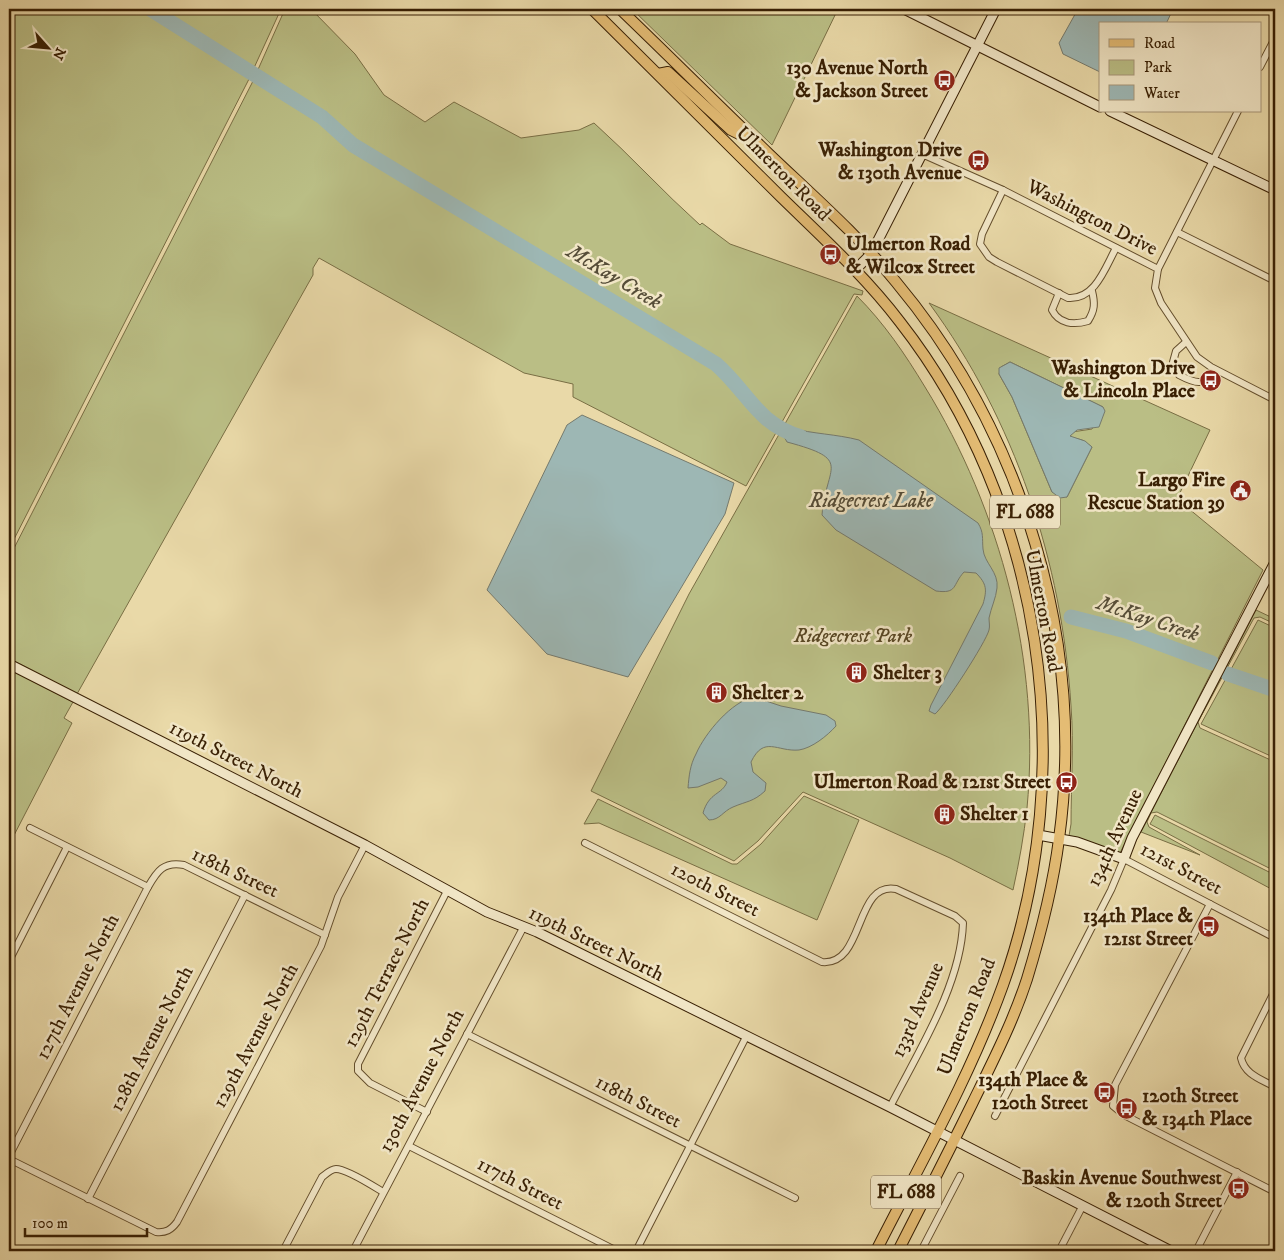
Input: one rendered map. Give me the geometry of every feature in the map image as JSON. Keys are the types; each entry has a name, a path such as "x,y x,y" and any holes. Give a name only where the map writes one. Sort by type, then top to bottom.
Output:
{"main road":[{"name":"Ulmerton Road","path":"592,9 855,270 900,321 937,374 966,426 992,485 1011,541 1028,605 1040,680 1044,731 1038,835 1019,931 1003,984 986,1026 936,1133 876,1251"},
{"name":"Ulmerton Road","path":"620,9 871,254 924,317 973,395 999,445 1032,532 1052,611 1063,702 1063,794 1059,839 1051,887 1026,981 998,1050 898,1251"},
{"path":"658,74 668,72 731,130 757,142"}],"street":[{"path":"904,9 1099,107"},
{"path":"855,270 871,254 996,9"},
{"path":"1262,64 1273,49 1275,38"},
{"path":"1112,112 1275,190"},
{"path":"1158,269 1237,112"},
{"name":"Washington Drive","path":"922,154 1003,190 1158,269 1156,288 1161,303 1197,357 1217,370 1275,400"},
{"path":"1003,190 982,234 980,244 989,258 1068,298 1078,298 1092,291 1116,248"},
{"path":"1177,232 1275,281 1273,296 1275,304"},
{"path":"1059,293 1052,310 1055,317 1070,324 1080,324 1088,321 1093,313 1095,302 1092,291"},
{"path":"1186,342 1176,352 1173,362 1179,375 1198,383 1210,380 1217,370"},
{"name":"134th Avenue","path":"995,1116 1124,860 1132,838 1275,562"},
{"name":"119th Street North","path":"9,664 364,845 447,891 890,1107 936,1133 1171,1251"},
{"path":"30,828 148,887"},
{"name":"121st Street","path":"1038,835 1077,842 1124,860 1275,938"},
{"name":"120th Street","path":"586,843 822,962 831,963 839,959 846,952 871,900 878,891 885,887 904,892 955,916 963,923"},
{"name":"129th Avenue North","path":"88,1199 156,1232 164,1233 177,1222 325,935 338,897 364,845"},
{"path":"9,960 68,847"},
{"name":"118th Street","path":"148,887 160,868 176,864 194,869 325,935"},
{"name":"127th Avenue North","path":"9,1157 148,887"},
{"name":"129th Terrace North","path":"427,1112 370,1083 358,1071 361,1056 447,891"},
{"name":"128th Avenue North","path":"88,1199 245,895"},
{"path":"1210,904 1115,1085 1113,1106 1124,1114 1275,1192"},
{"name":"133rd Avenue","path":"890,1107 936,1016 960,948 963,923"},
{"name":"130th Avenue North","path":"353,1251 523,928"},
{"path":"1275,990 1242,1058 1244,1068 1275,1087"},
{"name":"118th Street","path":"467,1034 796,1198"},
{"path":"636,1251 746,1037"},
{"name":"117th Street","path":"409,1146 617,1251"},
{"path":"9,1157 88,1199"},
{"path":"283,1251 322,1177 330,1170 343,1171 383,1192"},
{"path":"1196,1251 1237,1172"},
{"path":"921,1251 960,1176"},
{"path":"1059,1251 1082,1207"}],"green space":[{"path":"9,9 281,9 248,81 9,549"},
{"path":"285,9 311,9 355,54 384,95 425,122 454,102 521,138 579,130 594,123 700,225 702,223 730,244 863,291 862,295 854,294 746,486 573,397 573,384 524,373 319,258 313,268 313,275 77,694 9,659 9,558 252,83"},
{"path":"632,9 838,9 772,145"},
{"name":"Ridgecrest Park","path":"857,296 902,351 952,434 975,484 994,536 1010,589 1021,644 1028,698 1030,753 1026,818 1013,890 950,858 803,792 758,841 734,861 591,791 689,594"},
{"path":"929,303 1210,430 1177,499 1263,570 1120,853 1069,836 1071,824 1072,721 1066,652 1057,599 1045,546 1029,494 1009,444 986,395 959,348","holes":["1010,362 1103,407 1092,429 1072,432 1070,437 1082,440 1092,447 1067,497 1052,492 1012,397 999,374 1001,367"]},
{"path":"1256,610 1275,619 1275,624 1260,617 1254,618 1198,722 1200,728 1275,762 1275,871 1157,812 1151,813 1147,822 1149,827 1200,855 1141,832"},
{"path":"1258,620 1275,628 1275,758 1201,724"},
{"path":"9,669 73,702 64,718 72,723 9,845"},
{"path":"804,796 859,820 817,920 599,823 584,824 598,799 732,864 737,864 761,844"},
{"path":"1155,815 1275,875 1275,891 1150,824"}],"water":[{"path":"1078,9 1173,9 1167,22 1099,22 1099,72 1063,54 1059,43"},
{"path":"1010,362 1103,407 1105,411 1099,427 1077,430 1070,436 1085,441 1092,447 1067,497 1060,498 1052,492 1012,397 999,374 999,368"},
{"path":"582,415 734,483 725,514 628,677 547,654 487,590 567,425"},
{"name":"Ridgecrest Lake","path":"791,428 859,440 978,523 982,533 984,554 997,582 996,596 989,618 989,630 964,674 935,714 929,711 931,705 983,604 985,595 984,584 976,573 964,572 954,588 943,592 936,591 836,530 822,515 830,475 831,466 829,460 808,448 787,442 781,431"},
{"path":"754,697 781,706 826,715 835,721 836,726 819,741 804,749 791,750 766,747 761,749 751,762 753,772 766,783 765,791 761,795 730,809 716,819 709,820 703,813 706,806 727,782 721,778 698,787 688,788 692,762 700,746 720,719 737,705"}],"waterway":[{"name":"McKay Creek","path":"150,9 322,117 353,145 716,364 773,424 801,437"},
{"name":"McKay Creek","path":"1071,617 1126,631 1212,663"},
{"name":"McKay Creek","path":"1228,674 1275,690"}],"place":[{"name":"130 Avenue North & Jackson Street","path":"944,80"},
{"name":"Washington Drive & 130th Avenue","path":"978,161"},
{"name":"Ulmerton Road & Wilcox Street","path":"830,255"},
{"name":"Washington Drive & Lincoln Place","path":"1211,380"},
{"name":"Largo Fire Rescue Station 39","path":"1241,491"},
{"name":"Shelter 3","path":"857,673"},
{"name":"Shelter 2","path":"716,693"},
{"name":"Ulmerton Road & 121st Street","path":"1067,782"},
{"name":"Shelter 1","path":"944,814"},
{"name":"134th Place & 121st Street","path":"1209,927"},
{"name":"134th Place & 120th Street","path":"1104,1092"},
{"name":"120th Street & 134th Place","path":"1126,1108"},
{"name":"Baskin Avenue Southwest & 120th Street","path":"1238,1189"}]}
